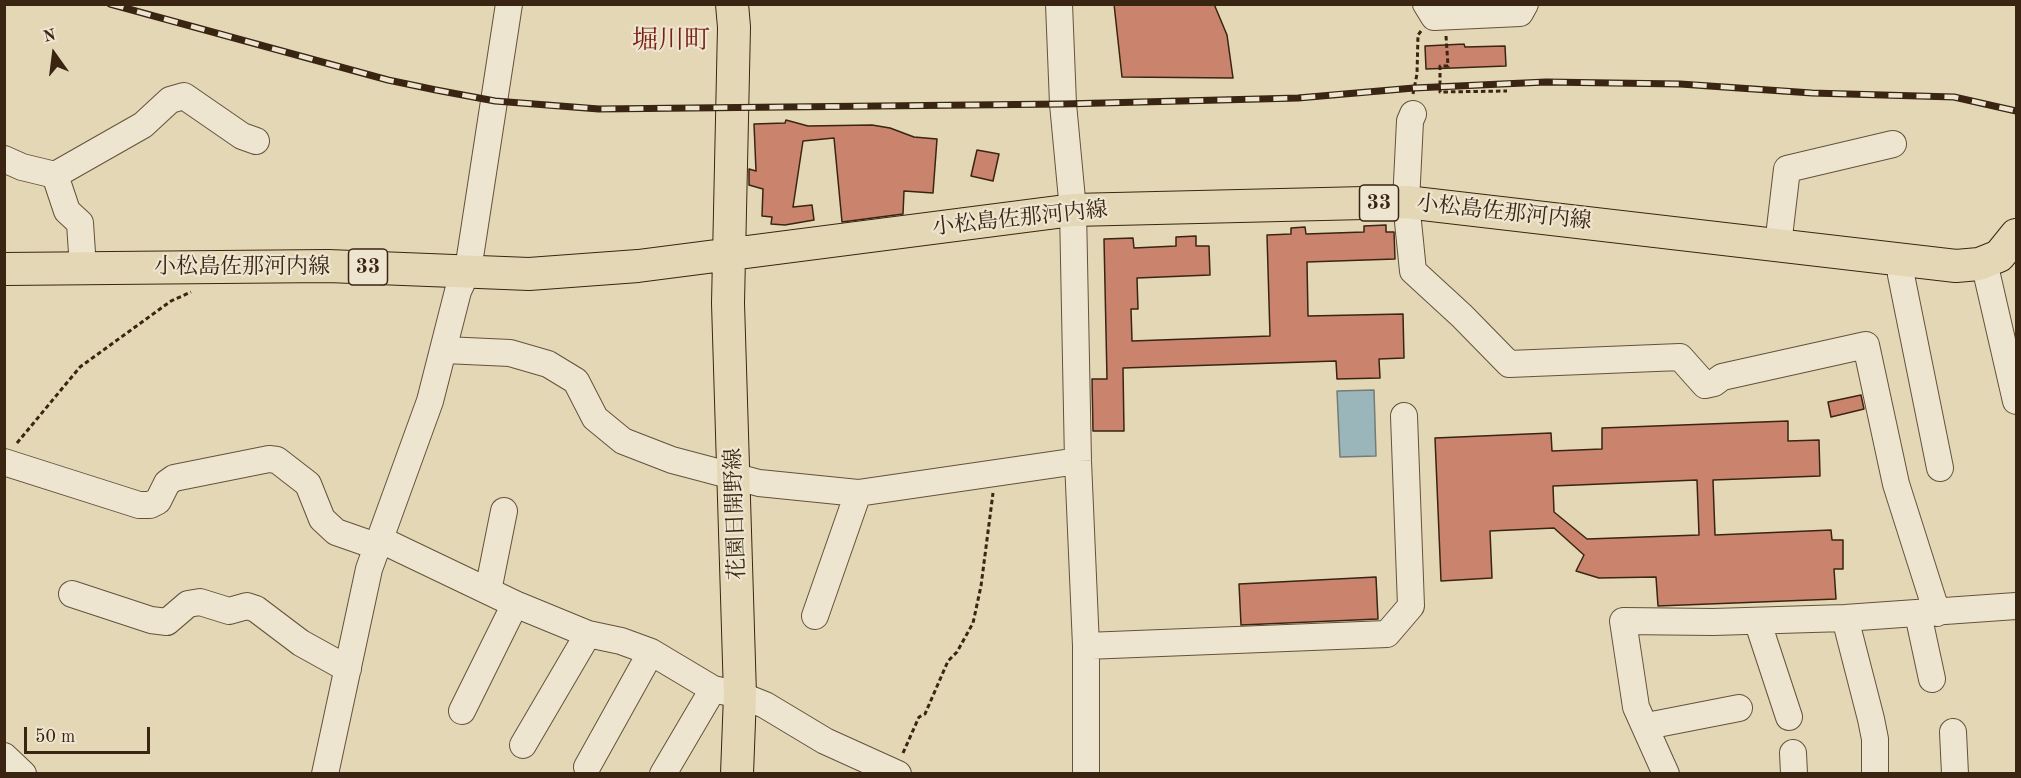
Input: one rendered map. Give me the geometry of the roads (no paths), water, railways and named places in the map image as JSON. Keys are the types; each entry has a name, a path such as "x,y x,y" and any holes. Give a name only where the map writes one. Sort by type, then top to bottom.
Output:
{"main road":[{"path":"729,254 734,27 732,4"},
{"name":"小松島佐那河内線","path":"4,269 328,266 529,274 729,254 1073,210 1406,202 1956,266 1984,262 1999,256 2016,235"},
{"name":"花園日開野線","path":"729,254 728,303 735,476 727,692 736,774"}],"street":[{"path":"325,774 378,542 430,400 445,350 458,291 468,270 509,4"},
{"path":"1059,4 1063,104 1073,210 1078,461 1086,646 1086,774"},
{"path":"1436,19 1520,13 1526,4"},
{"path":"4,159 22,167 55,175 143,125 170,100 184,96 242,136 256,141"},
{"path":"1413,114 1410,121 1406,202 1413,271 1509,364 1680,357 1705,385 1714,383 1722,377 1866,345 1927,614 1932,680"},
{"path":"1778,245 1787,169 1893,144"},
{"path":"55,175 67,211 80,223 83,268"},
{"path":"1902,259 1901,275 1940,468"},
{"path":"1984,262 2016,401"},
{"path":"445,350 510,353 548,364 576,381 595,418 623,441 672,460 759,483 858,493 1078,461"},
{"path":"1086,646 1387,634 1411,606 1404,416"},
{"path":"8,456 145,505 159,501 167,483 174,478 268,459 276,460 308,484 322,519 336,532 378,542 588,634 621,641 651,652 727,692 765,705 825,741 896,772"},
{"path":"815,616 858,493"},
{"path":"488,591 504,511"},
{"path":"72,594 151,620 166,622 188,604 200,602 229,612 247,606 256,609 301,643 348,669"},
{"path":"462,711 516,604"},
{"path":"1666,774 1647,726 1636,707 1623,621 1760,621 1845,618 2016,606"},
{"path":"1845,618 1875,739 1875,774"},
{"path":"1760,621 1789,717"},
{"path":"523,745 588,634"},
{"path":"587,767 651,652"},
{"path":"663,774 727,692"},
{"path":"1647,726 1739,708"},
{"path":"1953,732 1955,774"},
{"path":"4,756 23,774"}],"water":[{"path":"1374,390 1376,456 1340,457 1337,391"}],"railway":[{"path":"110,4 388,80 495,101 599,109 1063,104 1298,98 1414,88 1546,82 1680,84 1812,93 1954,97 2016,111"}],"district":[{"name":"堀川町","path":"671,41"}]}
